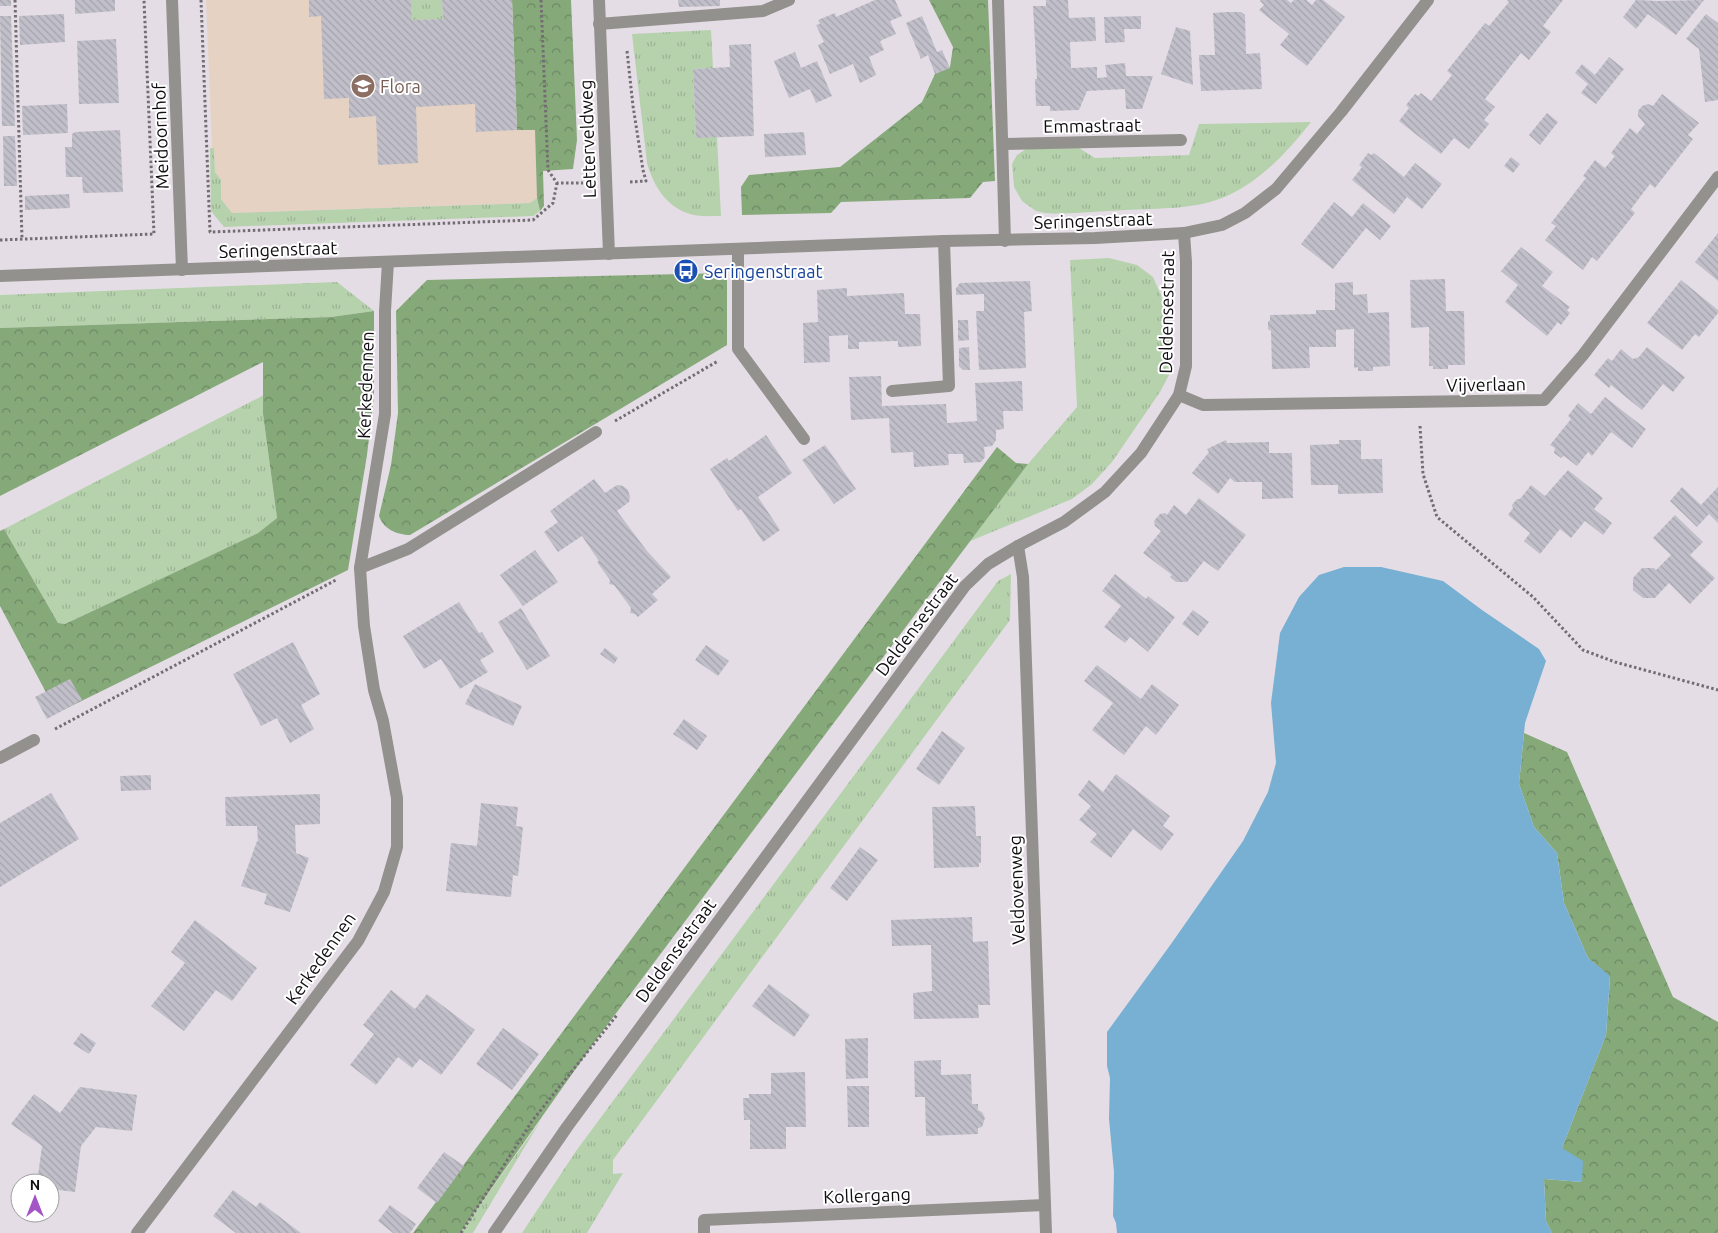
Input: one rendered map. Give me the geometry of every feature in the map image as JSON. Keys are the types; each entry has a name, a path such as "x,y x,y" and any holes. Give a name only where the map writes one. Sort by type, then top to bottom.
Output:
{"street":[{"name":"Meidoornhof","path":"172,0 182,270"},
{"name":"Letterveldweg","path":"599,0 609,254"},
{"path":"599,24 762,11 789,0"},
{"path":"998,0 1006,241"},
{"name":"Deldensestraat","path":"494,1233 567,1127 965,586 988,564 1064,522 1105,492 1141,453 1178,395 1186,366 1186,262 1184,233 1222,225 1245,213 1276,189 1341,112 1428,0"},
{"name":"Emmastraat","path":"1003,144 1181,140"},
{"name":"Vijverlaan","path":"1178,395 1203,405 1544,400 1583,355 1718,177"},
{"name":"Seringenstraat","path":"0,276 944,241 1006,241 1184,233"},
{"path":"892,391 948,386 944,241"},
{"path":"738,249 738,349 804,439"},
{"name":"Kerkedennen","path":"137,1233 358,941 384,892 397,847 397,798 383,722 374,690 365,635 360,568 385,414 385,311 388,262"},
{"path":"360,568 408,550 596,432"},
{"name":"Veldovenweg","path":"1018,546 1023,577 1046,1233"},
{"path":"0,758 34,740"},
{"name":"Kollergang","path":"704,1233 704,1220 1045,1205"}],"path":[{"path":"15,0 22,239"},
{"path":"0,240 154,234 144,0"},
{"path":"201,0 210,232 533,220 553,203 557,183"},
{"path":"596,432 738,349"},
{"path":"1418,403 1423,474 1437,517 1533,597 1583,650 1615,662 1718,690"},
{"path":"34,740 360,568"}],"shaded area":[{"name":"Flora","path":"206,0 512,0 517,130 535,129 537,198 530,203 232,213 221,199 221,181 215,172 214,148 212,148"}],"green space":[{"path":"411,0 442,0 443,19 412,20"},
{"path":"512,0 571,0 577,140 573,169 543,171 544,206 540,211 537,198 535,130 517,130"},
{"path":"929,0 988,0 995,181 983,182 970,198 841,202 831,213 742,215 741,187 749,175 840,167 922,102 935,74 950,67 953,47"},
{"path":"711,30 713,68 693,69 696,137 717,137 721,216 697,216 682,211 667,201 657,187 647,163 632,34"},
{"path":"1311,122 1284,154 1253,181 1217,200 1191,206 1045,213 1036,211 1022,201 1014,187 1012,164 1017,155 1026,149 1079,148 1095,158 1189,155 1199,124"},
{"path":"210,148 214,148 215,172 221,180 221,199 232,213 530,203 537,198 540,211 533,216 224,227 211,211"},
{"path":"1109,258 1137,265 1153,277 1161,295 1171,339 1169,375 1160,392 1112,462 1092,484 1072,499 968,542 1028,464 1077,407 1070,260"},
{"path":"727,273 727,345 410,535 391,530 381,521 379,516 391,465 398,413 396,311 427,280"},
{"path":"337,282 374,311 331,317 0,328 0,295"},
{"path":"374,311 374,396 367,455 348,570 57,713 0,606 0,531 4,529 58,623 65,624 258,533 277,518 263,414 263,362 0,496 0,328 331,317"},
{"path":"264,395 263,414 277,518 258,533 65,624 58,623 4,529"},
{"path":"997,447 1016,463 1028,464 596,1040 460,1233 413,1233"},
{"path":"1011,574 1010,620 613,1160 613,1174 623,1173 587,1233 522,1233 576,1151 998,581"},
{"path":"1524,733 1567,752 1673,997 1718,1022 1718,1233 1552,1233 1546,1221 1544,1179 1582,1182 1562,1148 1606,1035 1610,977 1588,958 1564,903 1557,853 1534,827 1519,784"},
{"path":"541,1120 473,1233 460,1233"}],"water":[{"path":"1344,567 1381,567 1443,581 1539,649 1546,661 1525,723 1519,784 1534,827 1557,853 1564,903 1588,958 1610,976 1606,1035 1562,1148 1583,1161 1582,1182 1544,1179 1546,1221 1552,1233 1117,1233 1113,1216 1114,1172 1109,1119 1110,1078 1107,1066 1107,1032 1243,841 1268,792 1276,763 1271,703 1280,633 1299,597 1319,575"}],"building":[{"path":"0,0 11,0 11,6 0,6"},
{"path":"75,0 115,0 115,11 75,14"},
{"path":"309,0 411,0 412,20 443,19 442,0 512,0 517,130 476,132 475,104 416,107 418,163 378,165 376,116 349,118 349,98 324,99 321,16 309,17"},
{"path":"678,0 720,0 720,6 679,7"},
{"path":"875,0 895,0 902,16 890,21 896,34 880,41 884,50 869,57 876,75 860,83 853,64 830,74 818,45 824,42 816,25 820,24 818,20 835,13 836,17"},
{"path":"1046,0 1068,0 1069,18 1095,17 1096,41 1070,42 1071,68 1097,67 1097,78 1107,77 1105,65 1125,63 1126,76 1153,76 1142,109 1126,109 1125,89 1087,91 1079,110 1050,111 1050,106 1036,106 1035,79 1037,79 1033,6 1046,6"},
{"path":"1261,0 1287,0 1291,3 1294,0 1306,0 1312,5 1316,0 1323,0 1345,17 1307,66 1280,45 1289,34 1259,10 1264,5"},
{"path":"1507,0 1563,0 1543,26 1551,32 1529,60 1521,53 1485,99 1495,107 1484,120 1489,124 1469,149 1454,138 1441,154 1399,121 1409,108 1406,105 1415,94 1418,96 1421,93 1431,101 1452,75 1447,71 1485,23 1489,26 1509,2"},
{"path":"1636,0 1704,0 1676,35 1648,14 1636,29 1623,17"},
{"path":"1241,12 1245,15 1246,54 1260,53 1262,89 1201,91 1199,55 1215,55 1213,13"},
{"path":"64,14 65,42 20,45 19,16"},
{"path":"1706,14 1718,23 1718,100 1705,102 1699,49 1686,39"},
{"path":"0,16 11,16 15,126 2,126"},
{"path":"922,16 937,52 942,50 950,68 935,74 928,55 921,59 906,23"},
{"path":"1141,16 1141,29 1124,29 1125,42 1105,43 1104,17"},
{"path":"1176,27 1190,31 1193,85 1161,74"},
{"path":"116,39 119,103 79,104 77,41"},
{"path":"751,44 754,136 696,138 693,69 730,67 729,45"},
{"path":"795,52 801,68 817,61 832,96 816,103 810,89 789,98 774,61"},
{"path":"1609,57 1624,69 1596,104 1581,93 1588,84 1575,73 1582,64 1595,75"},
{"path":"1662,94 1699,123 1688,135 1693,139 1655,188 1650,184 1631,209 1635,213 1597,261 1592,257 1583,270 1545,240 1556,226 1551,223 1586,178 1583,176 1595,160 1605,168 1615,156 1611,153 1630,128 1637,134 1645,124 1638,116 1638,111 1642,106 1648,104 1653,106"},
{"path":"67,104 68,133 23,135 22,106"},
{"path":"1547,113 1558,122 1540,145 1529,135"},
{"path":"120,130 123,192 83,193 82,177 66,177 65,147 72,147 72,134 75,132"},
{"path":"804,132 806,155 765,157 764,134"},
{"path":"3,136 15,136 17,186 4,186"},
{"path":"1368,153 1371,155 1374,153 1404,177 1415,163 1442,184 1422,209 1407,197 1394,214 1352,180 1362,167 1359,165"},
{"path":"1511,157 1520,164 1513,173 1504,166"},
{"path":"69,194 70,208 25,210 25,196"},
{"path":"1334,202 1352,217 1363,203 1391,226 1380,240 1366,228 1333,269 1301,244"},
{"path":"1718,233 1718,281 1695,262"},
{"path":"1521,247 1553,272 1542,286 1570,307 1567,310 1570,313 1561,325 1558,322 1547,336 1505,302 1518,285 1501,271"},
{"path":"1445,279 1446,311 1464,311 1465,365 1448,365 1448,369 1433,369 1433,366 1429,366 1429,327 1411,328 1410,280"},
{"path":"1681,280 1718,310 1718,313 1699,337 1695,334 1682,350 1647,323"},
{"path":"1030,281 1032,311 1024,312 1026,368 979,370 976,311 984,311 984,294 956,295 956,288 960,283"},
{"path":"1353,282 1353,295 1367,294 1368,313 1389,312 1390,366 1373,367 1373,371 1358,371 1358,367 1354,368 1354,329 1336,330 1336,347 1309,347 1310,368 1272,369 1271,331 1268,329 1270,315 1316,314 1316,310 1335,310 1335,283"},
{"path":"847,288 847,296 904,293 905,314 920,314 921,346 898,347 898,341 859,342 859,349 848,349 848,335 829,336 830,362 804,363 803,323 818,322 817,290"},
{"path":"958,320 968,320 969,340 958,341"},
{"path":"969,347 970,370 963,370 959,366 959,348"},
{"path":"1647,347 1685,377 1673,392 1663,384 1642,410 1611,385 1609,388 1594,375 1608,358 1612,361 1621,349 1633,359 1639,357"},
{"path":"881,376 882,406 946,404 947,423 977,421 975,383 1022,381 1023,411 1003,411 1004,429 996,430 996,440 992,446 984,447 985,457 981,462 964,463 963,454 948,454 949,465 914,467 913,452 891,453 889,418 851,420 849,377"},
{"path":"1605,397 1646,429 1632,448 1611,432 1592,456 1588,452 1577,466 1564,456 1561,458 1554,453 1555,448 1550,445 1571,419 1568,416 1578,403 1591,414"},
{"path":"766,435 792,473 758,497 780,530 763,542 741,509 738,511 710,469 727,458 729,461"},
{"path":"1226,440 1227,443 1269,442 1269,453 1292,453 1293,498 1262,499 1262,482 1235,482 1230,478 1218,494 1192,473 1209,452 1207,449"},
{"path":"1339,440 1361,440 1361,459 1382,459 1383,493 1338,494 1338,485 1311,485 1310,445 1339,444"},
{"path":"825,445 856,489 834,504 802,460"},
{"path":"1568,470 1603,498 1594,509 1612,523 1603,535 1585,521 1571,538 1560,529 1540,554 1524,541 1530,533 1508,515 1513,508 1512,505 1517,499 1520,499 1531,485 1545,496"},
{"path":"594,479 605,493 617,485 623,486 628,490 629,502 617,511 647,551 671,577 652,594 658,600 638,617 630,613 631,608 614,585 609,584 610,580 582,536 558,552 544,532 558,522 550,511"},
{"path":"1682,487 1701,505 1718,487 1718,523 1709,514 1697,527 1670,501"},
{"path":"1199,498 1246,535 1218,571 1204,561 1187,582 1176,582 1170,577 1172,575 1143,553 1161,531 1155,526 1154,521 1160,514 1165,513 1167,515 1174,505 1186,515"},
{"path":"1675,515 1703,542 1690,555 1715,578 1690,604 1669,583 1655,598 1643,598 1633,590 1633,578 1642,568 1654,568 1656,570 1671,555 1653,538"},
{"path":"535,550 558,582 523,606 500,575"},
{"path":"1115,574 1146,599 1148,596 1175,617 1148,652 1130,637 1125,643 1104,627 1121,606 1102,591"},
{"path":"459,602 479,633 482,632 494,652 480,660 488,672 460,689 441,659 424,669 403,636"},
{"path":"521,608 550,656 527,670 498,622"},
{"path":"1193,610 1209,622 1198,636 1182,624"},
{"path":"293,642 320,694 301,705 314,729 290,743 277,718 261,726 233,674"},
{"path":"706,645 729,661 718,676 695,660"},
{"path":"605,648 618,658 614,664 600,654"},
{"path":"1097,665 1141,699 1152,684 1179,705 1156,735 1146,726 1124,755 1092,730 1113,703 1084,681"},
{"path":"70,679 82,700 47,719 35,697"},
{"path":"475,684 522,706 513,726 465,704"},
{"path":"684,719 707,736 697,750 673,734"},
{"path":"942,731 965,748 939,785 916,769"},
{"path":"1116,774 1170,816 1163,826 1174,834 1161,851 1133,829 1111,858 1090,842 1097,834 1079,820 1091,806 1078,795 1089,780 1103,792"},
{"path":"151,775 151,790 121,791 120,776"},
{"path":"51,793 79,839 0,887 0,823"},
{"path":"320,794 320,824 295,825 296,853 309,858 290,912 264,904 267,894 241,886 258,842 257,826 226,826 225,797"},
{"path":"481,803 518,807 516,826 523,827 518,876 513,875 511,897 446,891 451,843 477,846"},
{"path":"975,806 976,836 981,836 981,863 979,863 979,867 934,868 932,807"},
{"path":"860,847 878,860 847,901 830,888"},
{"path":"972,917 973,942 988,941 990,1005 978,1005 979,1018 914,1019 913,993 932,991 931,945 892,946 891,920"},
{"path":"195,920 257,968 232,1001 216,990 184,1031 151,1006 185,963 171,952"},
{"path":"769,984 810,1015 794,1037 752,1006"},
{"path":"391,990 415,1009 427,994 475,1030 441,1075 420,1059 412,1068 398,1057 376,1085 350,1065 374,1034 363,1025"},
{"path":"503,1028 539,1054 512,1090 476,1064"},
{"path":"81,1033 96,1043 89,1054 73,1044"},
{"path":"868,1038 868,1078 846,1079 845,1039"},
{"path":"941,1060 941,1075 971,1074 972,1104 978,1104 978,1110 982,1112 985,1118 982,1127 978,1128 978,1134 926,1136 925,1097 915,1097 914,1061"},
{"path":"805,1072 806,1127 786,1127 786,1149 750,1149 750,1120 744,1120 743,1098 749,1098 749,1094 771,1094 771,1073"},
{"path":"847,1086 869,1086 869,1127 848,1127"},
{"path":"80,1087 137,1095 132,1131 96,1127 81,1146 75,1192 60,1190 60,1173 38,1173 42,1146 11,1124 34,1094 60,1113"},
{"path":"444,1152 464,1166 437,1203 417,1188"},
{"path":"233,1190 256,1207 260,1202 301,1233 236,1233 213,1216"},
{"path":"390,1205 416,1224 410,1233 393,1233 378,1221"}],"place":[{"name":"Flora","path":"363,86"},
{"name":"Seringenstraat","path":"686,271"}]}
